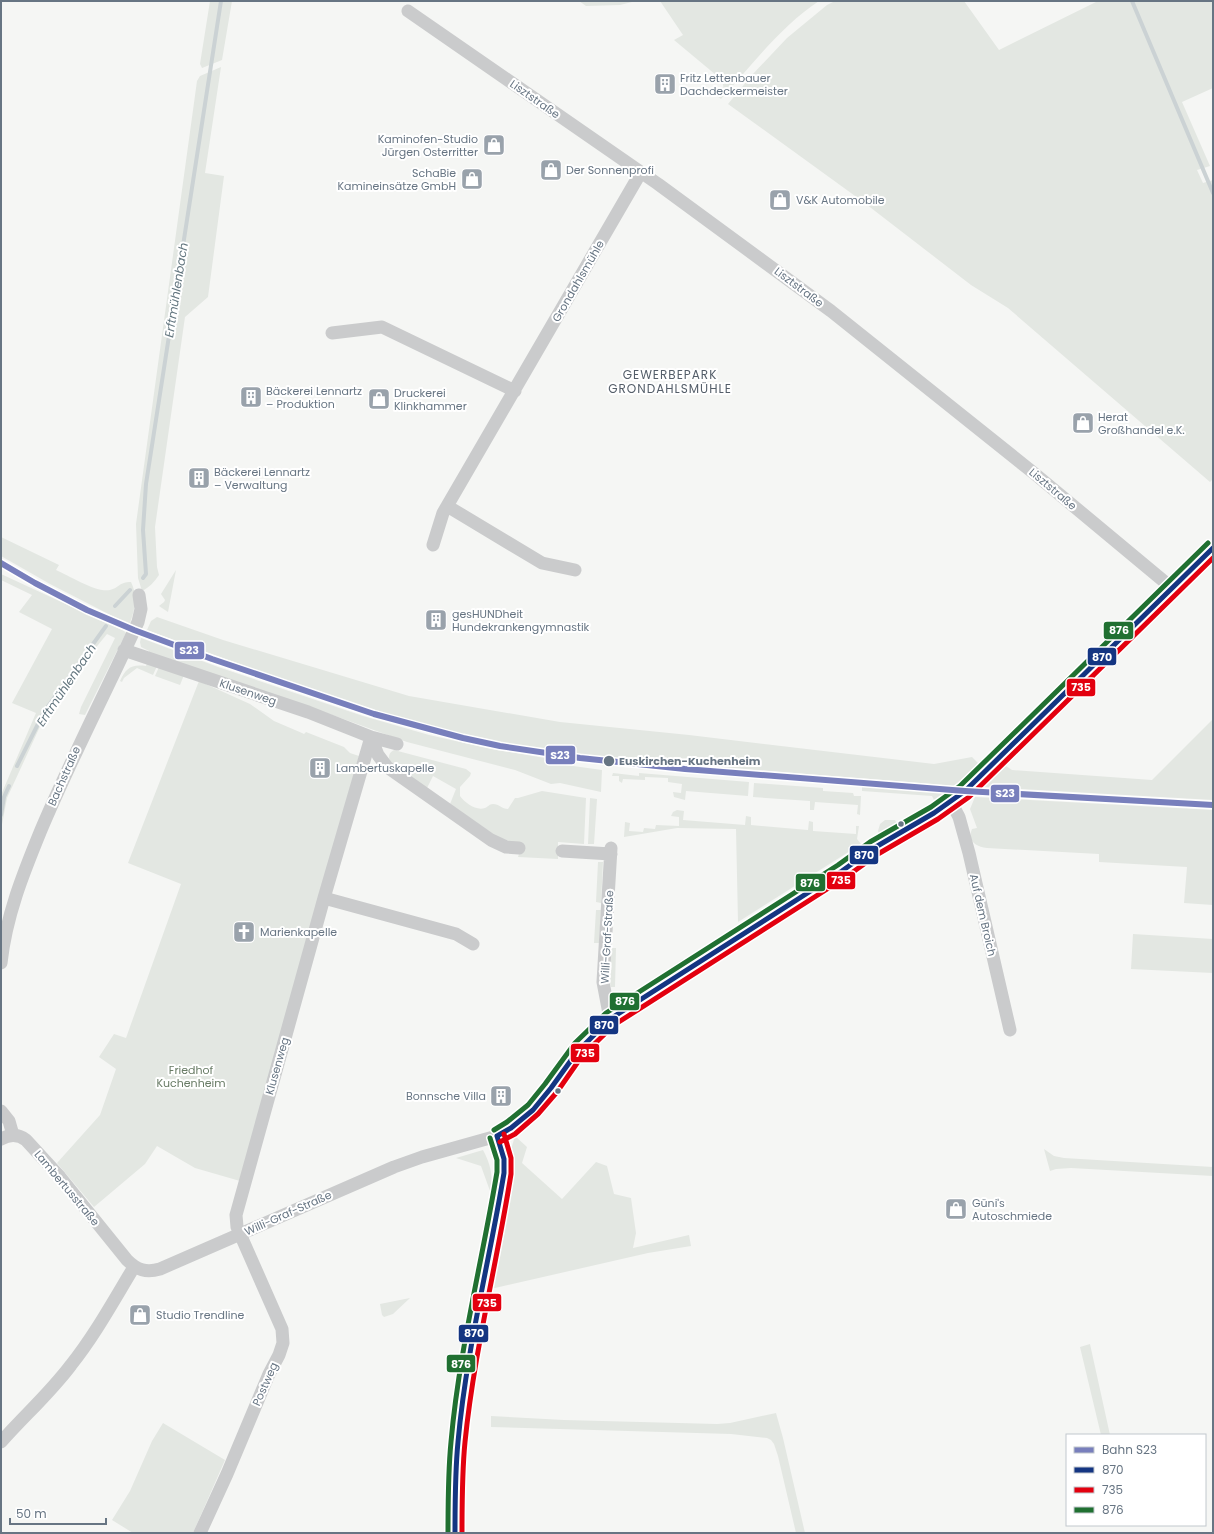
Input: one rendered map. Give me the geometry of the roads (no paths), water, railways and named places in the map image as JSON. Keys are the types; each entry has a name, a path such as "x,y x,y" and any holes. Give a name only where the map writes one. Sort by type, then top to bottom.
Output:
{"street":[{"name":"Lisztstraße","path":"408,11 641,172 760,258 889,356 1035,474 1172,588"},
{"name":"Grondahlsmühle","path":"433,546 443,513 641,172"},
{"path":"332,333 382,327 515,390"},
{"path":"447,506 542,562 575,570"},
{"name":"Willi-Graf-Straße","path":"134,1267 147,1271 160,1269 394,1167 422,1157 497,1136 514,1127 531,1113 539,1104 588,1039 610,1019 842,871 856,859 891,836 929,816 951,802 974,782 1213,548"},
{"name":"Bachstraße","path":"1,963 7,924 20,883 68,767 138,622 141,609 139,595"},
{"name":"Klusenweg","path":"124,650 308,712 371,737 397,744"},
{"path":"371,737 378,756 387,767 491,840 506,847 519,848"},
{"name":"Klusenweg","path":"240,1234 236,1221 236,1214 324,898 371,737"},
{"name":"Auf dem Broich","path":"951,802 959,817 969,853 1010,1030"},
{"name":"Willi-Graf-Straße","path":"562,851 611,851 604,982 610,1019"},
{"path":"324,898 456,934 473,944"},
{"name":"Lambertusstraße","path":"1,1112 9,1121 7,1137 22,1137 30,1144 60,1177 119,1252 134,1267"},
{"path":"455,1533 455,1462 461,1414 474,1333 504,1173 504,1158 497,1136"},
{"name":"Postweg","path":"200,1533 283,1343 282,1329 240,1234"},
{"path":"1,1442 60,1380 73,1364 134,1267"}],"waterway":[{"name":"Erftmühlenbach","path":"143,578 146,574 143,530 146,484 221,1"},
{"path":"1132,1 1213,193"},
{"name":"Erftmühlenbach","path":"115,606 130,590"},
{"name":"Erftmühlenbach","path":"17,766 44,712 106,626"},
{"name":"Erftmühlenbach","path":"1,815 4,797 9,786"}],"rail line":[{"name":"S23","path":"1,563 35,583 87,610 134,630 212,659 374,714 463,738 500,746 580,758 685,769 965,791 1213,805"}],"place":[{"name":"Fritz Lettenbauer Dachdeckermeister","path":"665,84"},
{"name":"Kaminofen-Studio Jürgen Osterritter","path":"494,145"},
{"name":"Der Sonnenprofi","path":"551,170"},
{"name":"SchaBie Kamineinsätze GmbH","path":"472,179"},
{"name":"V&K Automobile","path":"780,200"},
{"name":"Bäckerei Lennartz – Produktion","path":"251,397"},
{"name":"Druckerei Klinkhammer","path":"379,399"},
{"name":"Herat Großhandel e.K.","path":"1083,423"},
{"name":"Bäckerei Lennartz – Verwaltung","path":"199,478"},
{"name":"gesHUNDheit Hundekrankengymnastik","path":"436,620"},
{"name":"Euskirchen-Kuchenheim","path":"609,761"},
{"name":"Lambertuskapelle","path":"320,768"},
{"name":"Marienkapelle","path":"244,932"},
{"name":"Bonnsche Villa","path":"501,1096"},
{"name":"Güni's Autoschmiede","path":"956,1209"},
{"name":"Studio Trendline","path":"140,1315"}],"district":[{"name":"GEWERBEPARK GRONDAHLSMÜHLE","path":"670,381"}],"park label":[{"name":"Friedhof Kuchenheim","path":"191,1076"}]}
